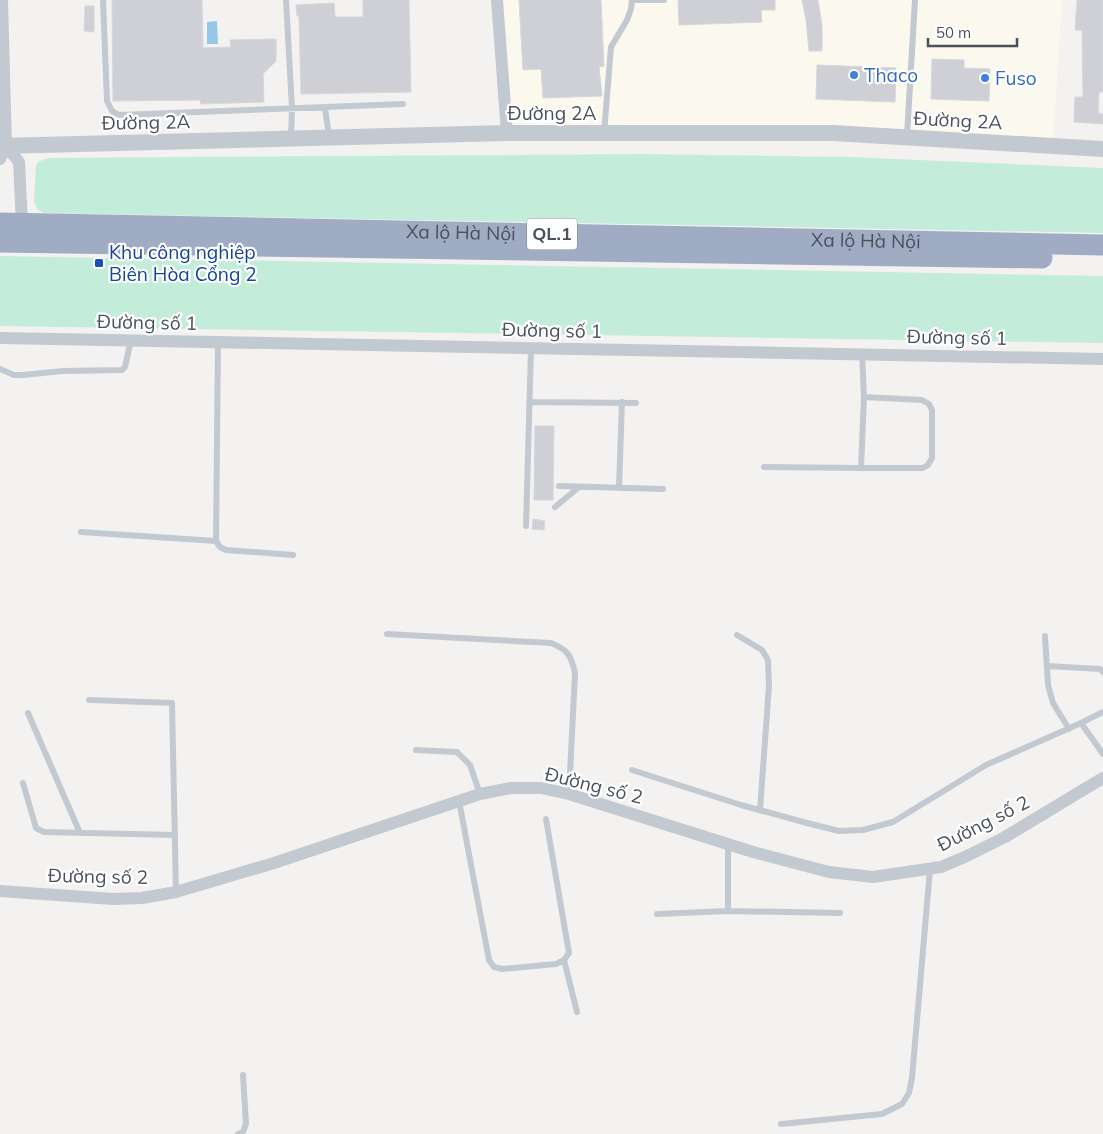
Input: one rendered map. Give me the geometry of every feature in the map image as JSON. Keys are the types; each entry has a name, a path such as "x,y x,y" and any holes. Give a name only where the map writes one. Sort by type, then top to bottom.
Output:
{"highway":[{"name":"Xa lộ Hà Nội","path":"0,223 1103,245"},
{"name":"Xa lộ Hà Nội","path":"0,242 1103,259"}],"street":[{"path":"2,0 2,150 19,162 22,224"},
{"path":"497,0 507,133"},
{"name":"Đường 2A","path":"2,150 291,138 507,133 834,133 1103,149"},
{"path":"0,213 0,223"},
{"name":"Đường số 1","path":"0,338 1103,359"},
{"name":"Đường số 2","path":"0,891 113,899 142,898 176,892 274,863 480,794 511,788 541,788 569,794 753,852 829,872 873,877 941,867 967,856 1005,837 1103,778"}],"lane":[{"path":"103,0 107,101 115,114 403,104"},
{"path":"286,0 292,108 291,138"},
{"path":"604,133 611,47 631,9 632,0 664,0"},
{"path":"907,137 915,0"},
{"path":"325,108 329,138"},
{"path":"0,369 14,375 62,371 122,370 131,340"},
{"path":"218,342 216,541 220,547 226,550 293,555"},
{"path":"526,526 530,349"},
{"path":"861,468 864,397 862,353"},
{"path":"764,466 923,468 928,465 932,458 932,410 929,404 922,400 864,397"},
{"path":"529,402 636,402"},
{"path":"619,488 622,402"},
{"path":"559,486 663,489"},
{"path":"555,507 579,487"},
{"path":"81,532 216,541"},
{"path":"387,634 551,643 562,648 572,657 575,673 569,794"},
{"path":"737,635 762,650 768,660 769,686 760,810"},
{"path":"1045,636 1048,685 1053,703 1069,729"},
{"path":"1046,666 1100,669 1103,672"},
{"path":"89,700 172,703 176,892"},
{"path":"632,770 760,810 839,830 863,830 893,822 986,765 1103,712"},
{"path":"28,713 80,833"},
{"path":"1081,723 1103,754"},
{"path":"416,750 456,752 470,765 480,794"},
{"path":"24,783 36,828 44,832 175,835"},
{"path":"459,801 489,960 494,967 502,969 556,964 564,960 569,953 546,819"},
{"path":"728,843 728,911"},
{"path":"781,1124 882,1114 902,1104 909,1093 912,1078 930,869"},
{"path":"657,914 728,911 840,913"},
{"path":"564,960 577,1012"},
{"path":"238,1134 243,1132 246,1124 243,1075"}],"shaded area":[{"path":"501,0 912,0 904,130 511,126"},
{"name":"Fuso","path":"918,0 1062,0 1053,139 910,131"}],"green space":[{"path":"640,154 849,157 1103,168 1103,233 44,213 38,210 34,202 36,166 38,162 48,158"},
{"path":"0,256 1103,276 1103,343 0,326"}],"water":[{"path":"217,21 218,44 207,44 207,22"}],"building":[{"path":"112,0 202,0 203,48 231,47 230,40 276,39 276,61 263,74 264,102 201,104 200,100 113,101"},
{"path":"363,0 409,0 411,92 301,94 299,16 297,16 296,5 334,3 335,17 363,17"},
{"path":"519,0 601,0 604,66 599,67 602,96 543,98 541,69 523,70"},
{"path":"678,0 775,0 775,10 761,10 762,22 679,25"},
{"path":"802,0 818,0 822,25 822,51 809,51"},
{"path":"1077,0 1103,0 1103,92 1099,92 1098,113 1103,114 1103,124 1074,122 1075,97 1083,97 1082,30 1075,30"},
{"path":"85,6 94,6 94,32 84,31"},
{"path":"932,59 964,60 964,68 990,69 989,101 931,99"},
{"path":"817,65 896,68 895,102 816,99"},
{"path":"535,426 554,426 553,500 534,500"},
{"path":"533,519 545,521 544,530 532,529"}],"place":[{"name":"Thaco","path":"854,75"},
{"name":"Fuso","path":"985,78"},
{"name":"Khu công nghiệp Biên Hòa Cổng 2","path":"99,263"}]}
